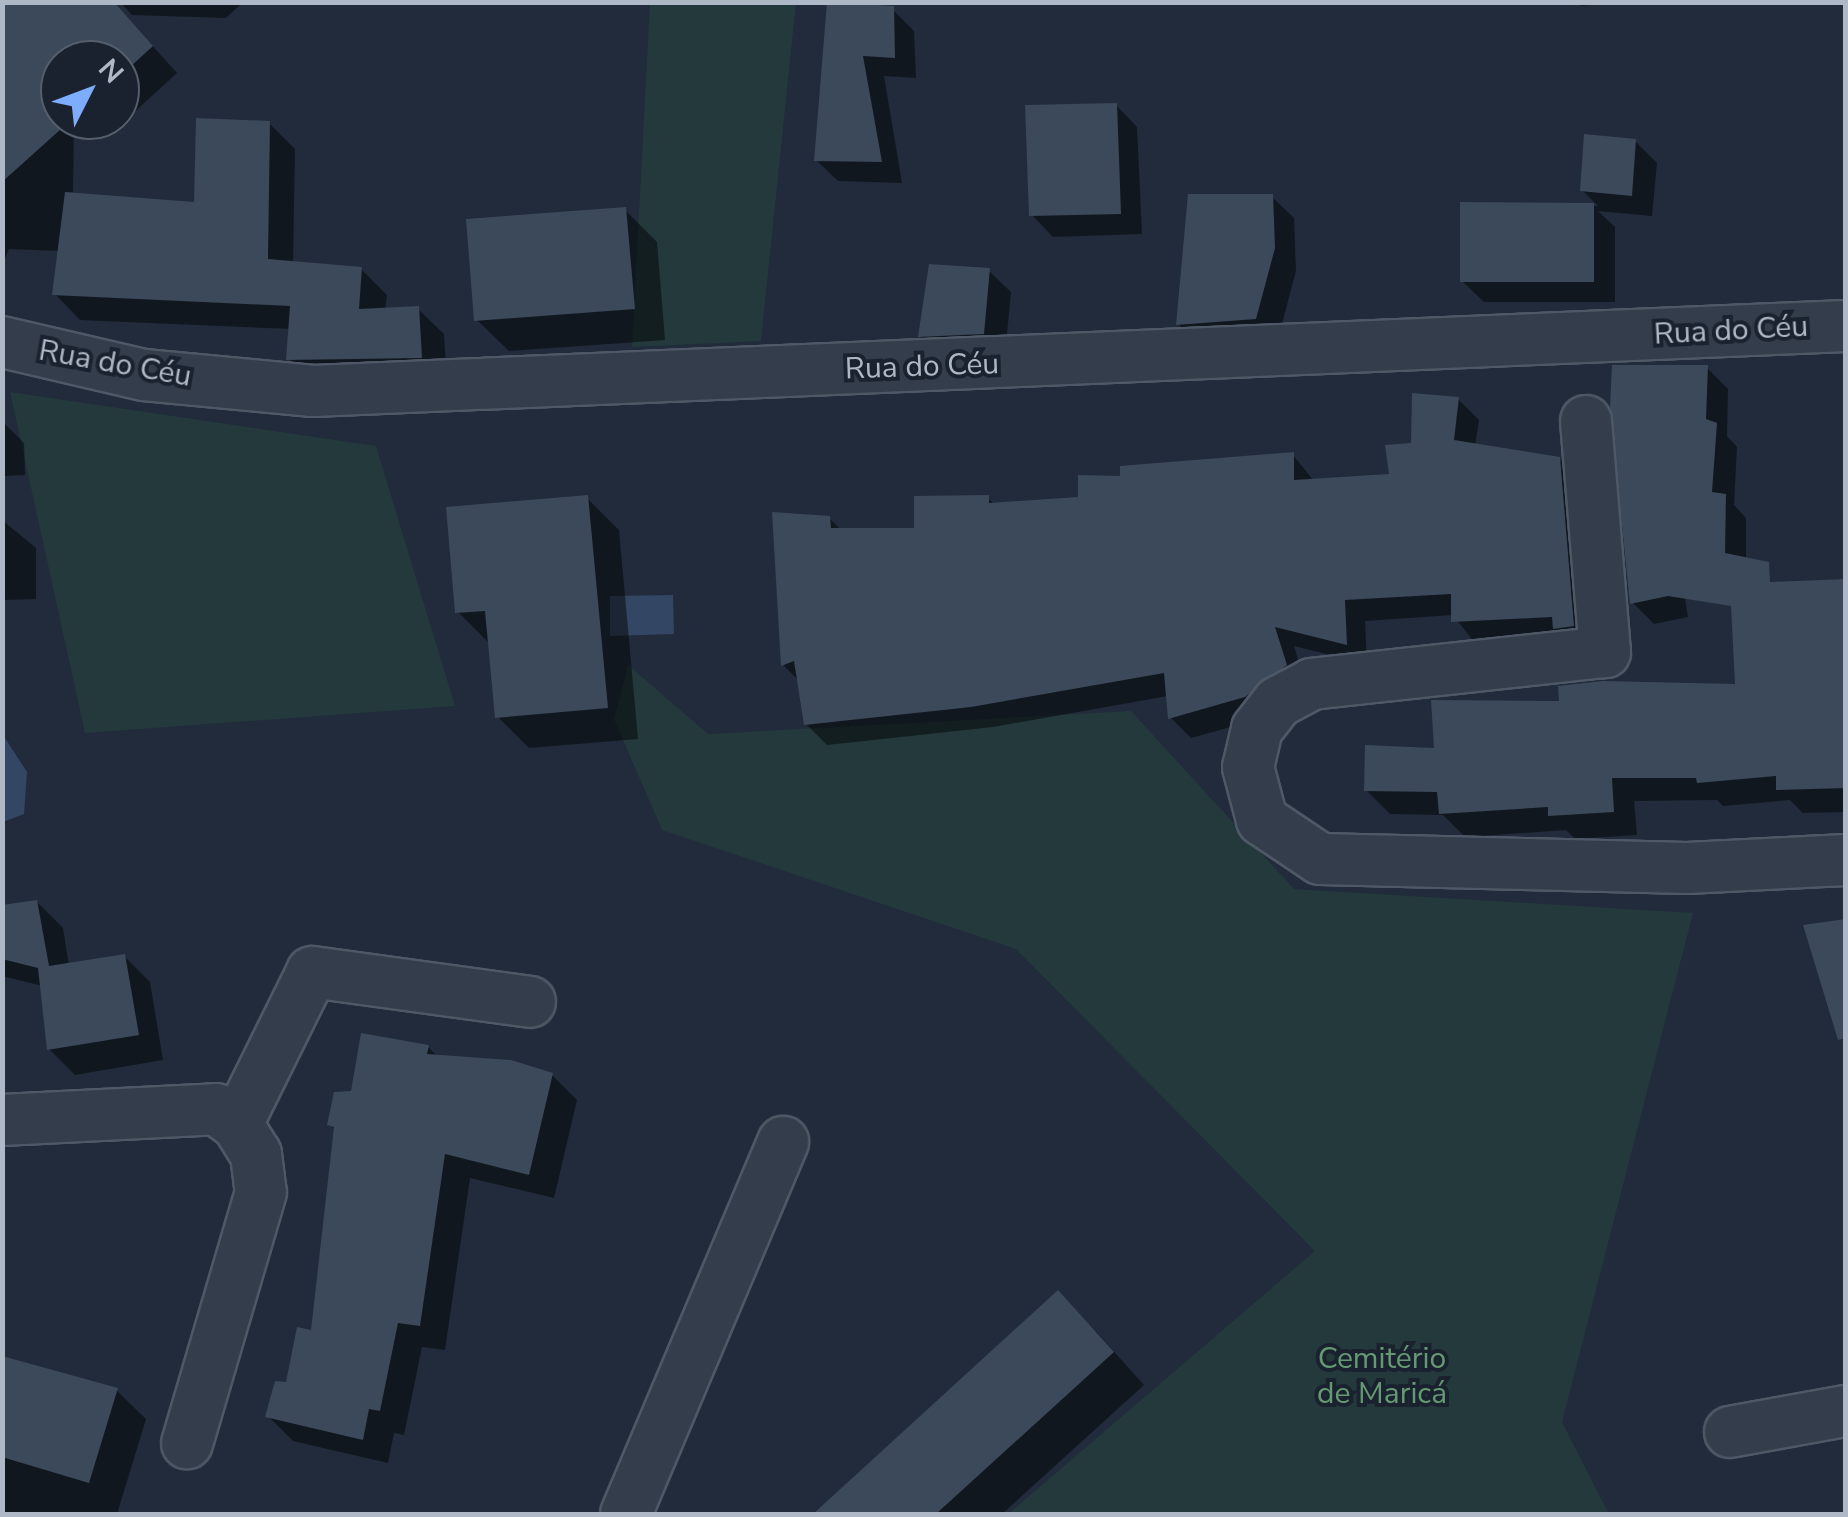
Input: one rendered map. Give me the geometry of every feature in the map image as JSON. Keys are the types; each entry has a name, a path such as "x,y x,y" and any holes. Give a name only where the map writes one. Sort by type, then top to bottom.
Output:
{"street":[{"name":"Rua do Céu","path":"2,342 144,375 313,391 1846,326"},
{"path":"1586,422 1605,652 1312,684 1267,716 1256,730 1248,767 1262,820 1320,859 1686,868 1846,860"},
{"path":"237,1124 312,972 530,1002"},
{"path":"2,1120 185,1106 216,1109 237,1124 256,1154 261,1192 187,1442"},
{"path":"626,1514 784,1142"},
{"path":"1730,1432 1846,1411"}],"green space":[{"path":"650,3 796,3 761,341 632,347"},
{"path":"10,392 376,446 455,706 85,733"},
{"name":"Cemitério de Maricá","path":"628,665 708,734 1131,711 1294,889 1693,913 1562,1422 1609,1514 1008,1514 1315,1251 1016,949 662,830 614,719"}],"water":[{"path":"673,595 674,634 610,636 610,596"},
{"path":"3,735 27,772 24,814 3,822"}],"building":[{"path":"2,2 114,2 153,46 140,58 140,40 40,40 40,140 49,140 2,182"},
{"path":"827,2 894,6 895,58 863,56 882,162 814,161"},
{"path":"1117,103 1121,214 1029,216 1025,105"},
{"path":"196,118 270,121 268,259 362,267 359,309 419,306 422,358 286,360 290,306 52,295 65,192 194,202"},
{"path":"1584,134 1636,139 1632,196 1580,191"},
{"path":"1188,194 1273,194 1275,248 1256,319 1176,325"},
{"path":"1460,202 1594,203 1594,282 1460,282"},
{"path":"626,207 635,309 474,321 466,219"},
{"path":"929,264 990,268 984,334 918,337"},
{"path":"1612,365 1708,365 1706,419 1717,423 1712,492 1726,494 1725,553 1769,562 1770,582 1846,579 1846,788 1776,790 1776,776 1697,783 1696,778 1612,778 1614,812 1548,816 1548,807 1439,814 1437,792 1364,791 1365,745 1434,748 1431,700 1559,701 1558,686 1603,681 1735,684 1731,606 1668,596 1630,604 1610,406"},
{"path":"1412,393 1459,397 1454,440 1560,457 1574,626 1553,629 1552,617 1451,622 1451,594 1345,600 1347,645 1275,627 1287,665 1245,697 1168,719 1164,673 971,707 804,725 794,661 781,666 772,512 830,516 831,528 914,528 914,496 989,495 989,503 1078,497 1078,475 1120,476 1120,466 1294,452 1294,480 1389,474 1385,445 1411,443"},
{"path":"588,495 608,708 495,718 485,611 455,613 446,507"},
{"path":"37,900 49,966 125,954 139,1035 47,1050 38,968 2,959 2,905"},
{"path":"1846,919 1846,1038 1838,1040 1803,925"},
{"path":"361,1033 429,1045 427,1054 511,1060 553,1073 529,1175 445,1154 420,1326 398,1323 380,1411 369,1409 363,1440 265,1417 275,1381 286,1382 297,1327 311,1330 334,1127 327,1125 334,1092 351,1091"},
{"path":"1058,1290 1114,1352 936,1514 813,1514"},
{"path":"2,1356 118,1388 89,1483 2,1457"}]}
